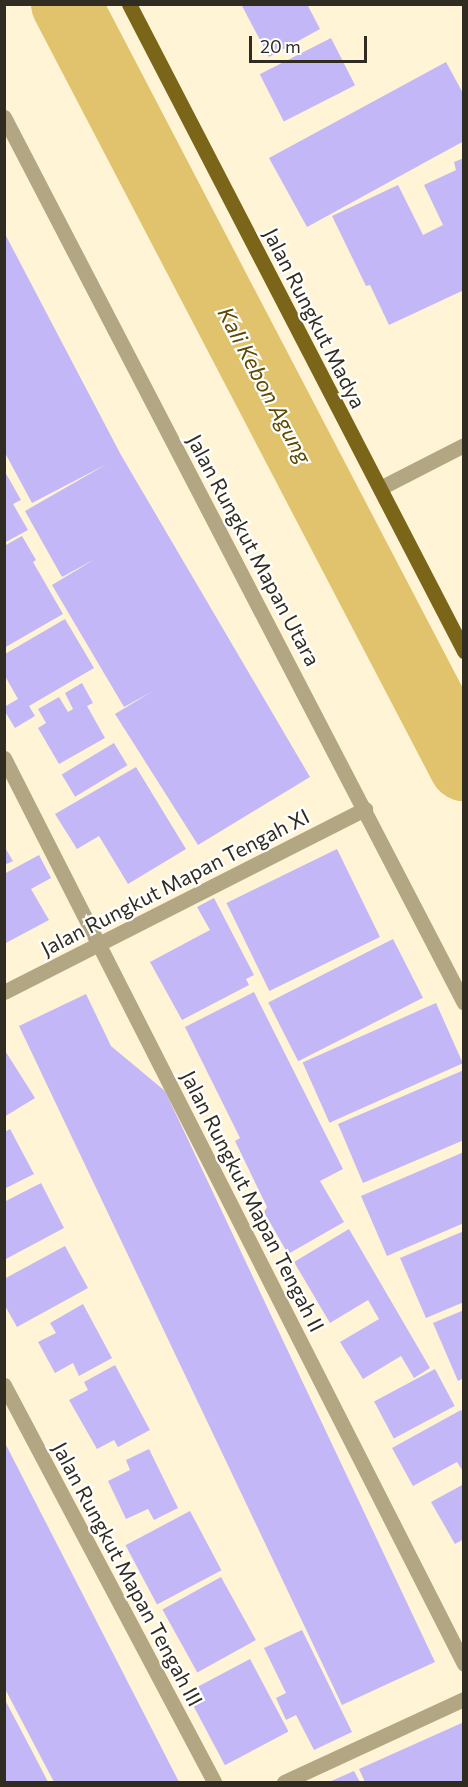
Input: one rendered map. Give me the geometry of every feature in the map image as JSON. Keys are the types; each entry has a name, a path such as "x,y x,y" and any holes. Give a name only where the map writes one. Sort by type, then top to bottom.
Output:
{"main road":[{"name":"Jalan Rungkut Madya","path":"129,4 464,651"}],"street":[{"name":"Jalan Rungkut Mapan Utara","path":"4,117 365,809 464,1004"},
{"path":"380,489 464,445"},
{"name":"Jalan Rungkut Mapan Tengah II","path":"4,758 464,1664"},
{"name":"Jalan Rungkut Mapan Tengah XI","path":"4,992 365,809"},
{"name":"Jalan Rungkut Mapan Tengah III","path":"4,1385 214,1782"},
{"path":"284,1782 464,1699"}],"building":[{"path":"241,4 307,4 320,29 269,57"},
{"path":"331,38 355,85 284,122 260,74"},
{"path":"446,62 464,95 464,141 307,227 269,158"},
{"path":"464,158 464,290 389,325 370,285 366,286 332,216 398,185 423,235 443,225 424,185 456,170 454,162"},
{"path":"4,232 121,455 310,777 198,845 115,714 153,691 124,707 52,585 95,559 62,577 25,511 107,464 32,503 4,451"},
{"path":"4,470 21,500 13,504 28,530 4,543"},
{"path":"22,536 36,560 33,562 63,614 4,648 4,546"},
{"path":"65,619 94,668 29,706 35,716 15,728 4,710 4,707 18,699 5,676 5,654"},
{"path":"82,683 93,703 87,706 105,738 59,764 38,728 46,723 38,709 59,697 68,712 73,709 65,693"},
{"path":"114,743 127,765 75,797 62,774"},
{"path":"136,767 186,849 128,884 99,836 77,849 55,814"},
{"path":"4,846 13,861 4,865"},
{"path":"337,849 380,937 269,991 226,903"},
{"path":"39,855 51,878 31,889 49,920 4,944 4,874"},
{"path":"214,898 254,975 246,979 249,985 182,1020 150,962 210,930 197,907"},
{"path":"393,939 423,998 298,1061 268,1003"},
{"path":"254,992 343,1169 320,1181 344,1222 288,1254 264,1212 267,1207 235,1141 240,1138 185,1027"},
{"path":"86,994 111,1046 165,1091 435,1662 342,1705 19,1026"},
{"path":"436,1003 463,1063 329,1123 303,1062"},
{"path":"4,1049 35,1098 4,1117"},
{"path":"464,1070 464,1140 363,1183 338,1124"},
{"path":"10,1129 34,1174 4,1189 4,1132"},
{"path":"464,1152 464,1223 387,1256 361,1196"},
{"path":"41,1183 64,1228 4,1260 4,1202"},
{"path":"349,1229 430,1368 414,1378 401,1356 363,1379 340,1342 379,1319 368,1300 330,1323 294,1262"},
{"path":"464,1231 464,1302 426,1318 400,1258"},
{"path":"65,1246 88,1288 17,1327 4,1304 4,1279"},
{"path":"83,1304 112,1358 79,1376 73,1363 55,1373 38,1342 56,1333 50,1323"},
{"path":"464,1310 464,1378 458,1381 433,1323"},
{"path":"115,1365 150,1430 118,1447 114,1440 97,1449 69,1400 88,1390 84,1382"},
{"path":"435,1369 455,1406 394,1438 374,1401"},
{"path":"461,1410 464,1414 464,1473 457,1462 413,1486 392,1448"},
{"path":"4,1441 179,1782 54,1782 4,1687"},
{"path":"149,1449 178,1508 154,1520 148,1509 126,1519 108,1481 130,1470 126,1460"},
{"path":"464,1484 464,1539 455,1544 431,1502"},
{"path":"190,1511 221,1570 157,1604 126,1545"},
{"path":"221,1577 256,1640 197,1672 162,1609"},
{"path":"302,1630 352,1732 314,1750 296,1715 286,1720 276,1698 286,1693 264,1648"},
{"path":"250,1659 288,1731 225,1765 186,1693"},
{"path":"4,1698 32,1751 48,1782 4,1782"},
{"path":"464,1722 464,1782 365,1782 359,1769"},
{"path":"354,1771 360,1782 329,1782"}],"waterway":[{"name":"Kali Kebon Agung","path":"66,4 464,766"}]}
